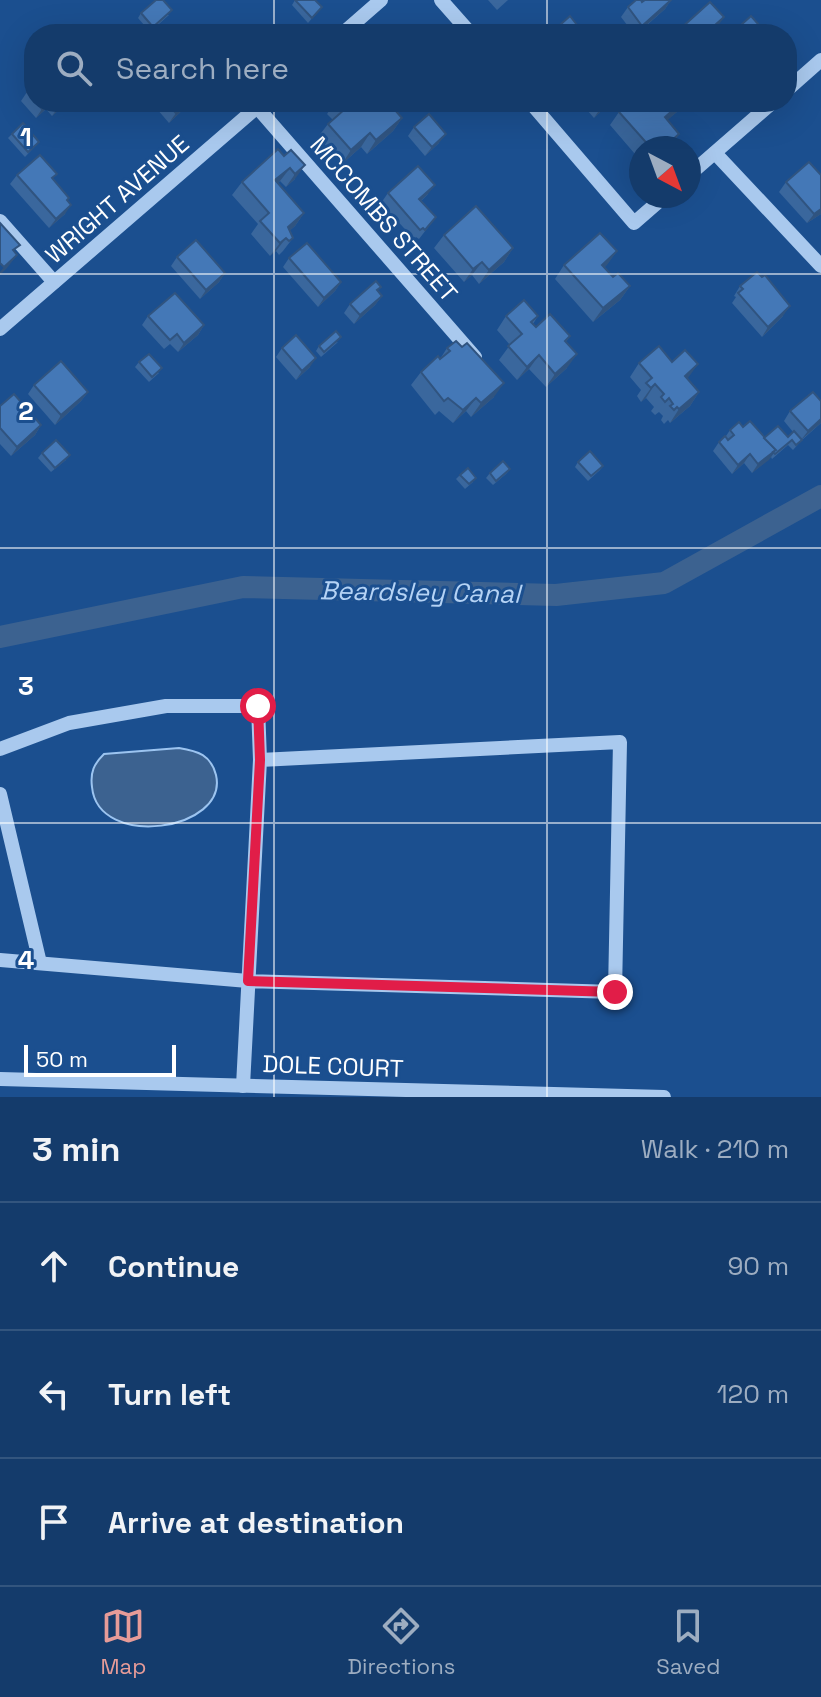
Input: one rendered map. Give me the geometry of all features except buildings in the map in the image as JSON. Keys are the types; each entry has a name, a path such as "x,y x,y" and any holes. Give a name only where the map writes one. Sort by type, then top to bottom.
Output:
{"street":[{"path":"353,24 381,0"},
{"path":"441,0 462,24"},
{"path":"797,81 821,60"},
{"name":"WRIGHT AVENUE","path":"0,329 251,112"},
{"name":"MCCOMBS STREET","path":"267,112 477,360"},
{"path":"539,112 634,223 651,208"},
{"path":"701,165 762,112"},
{"path":"715,153 821,266"},
{"path":"0,221 54,282"},
{"path":"0,749 69,723 166,706 258,706 260,760 243,1086"},
{"path":"0,960 248,981 615,992 620,742 260,760"},
{"path":"0,794 40,963"},
{"name":"DOLE COURT","path":"0,1079 664,1097"}],"water":[{"path":"179,748 203,755 214,768 215,794 203,809 184,820 161,826 137,826 116,820 100,807 92,787 92,773 104,754"}],"waterway":[{"name":"Beardsley Canal","path":"0,637 243,587 556,595 664,583 821,496"}],"route":[{"path":"258,706 260,760 248,981 615,992"}]}
